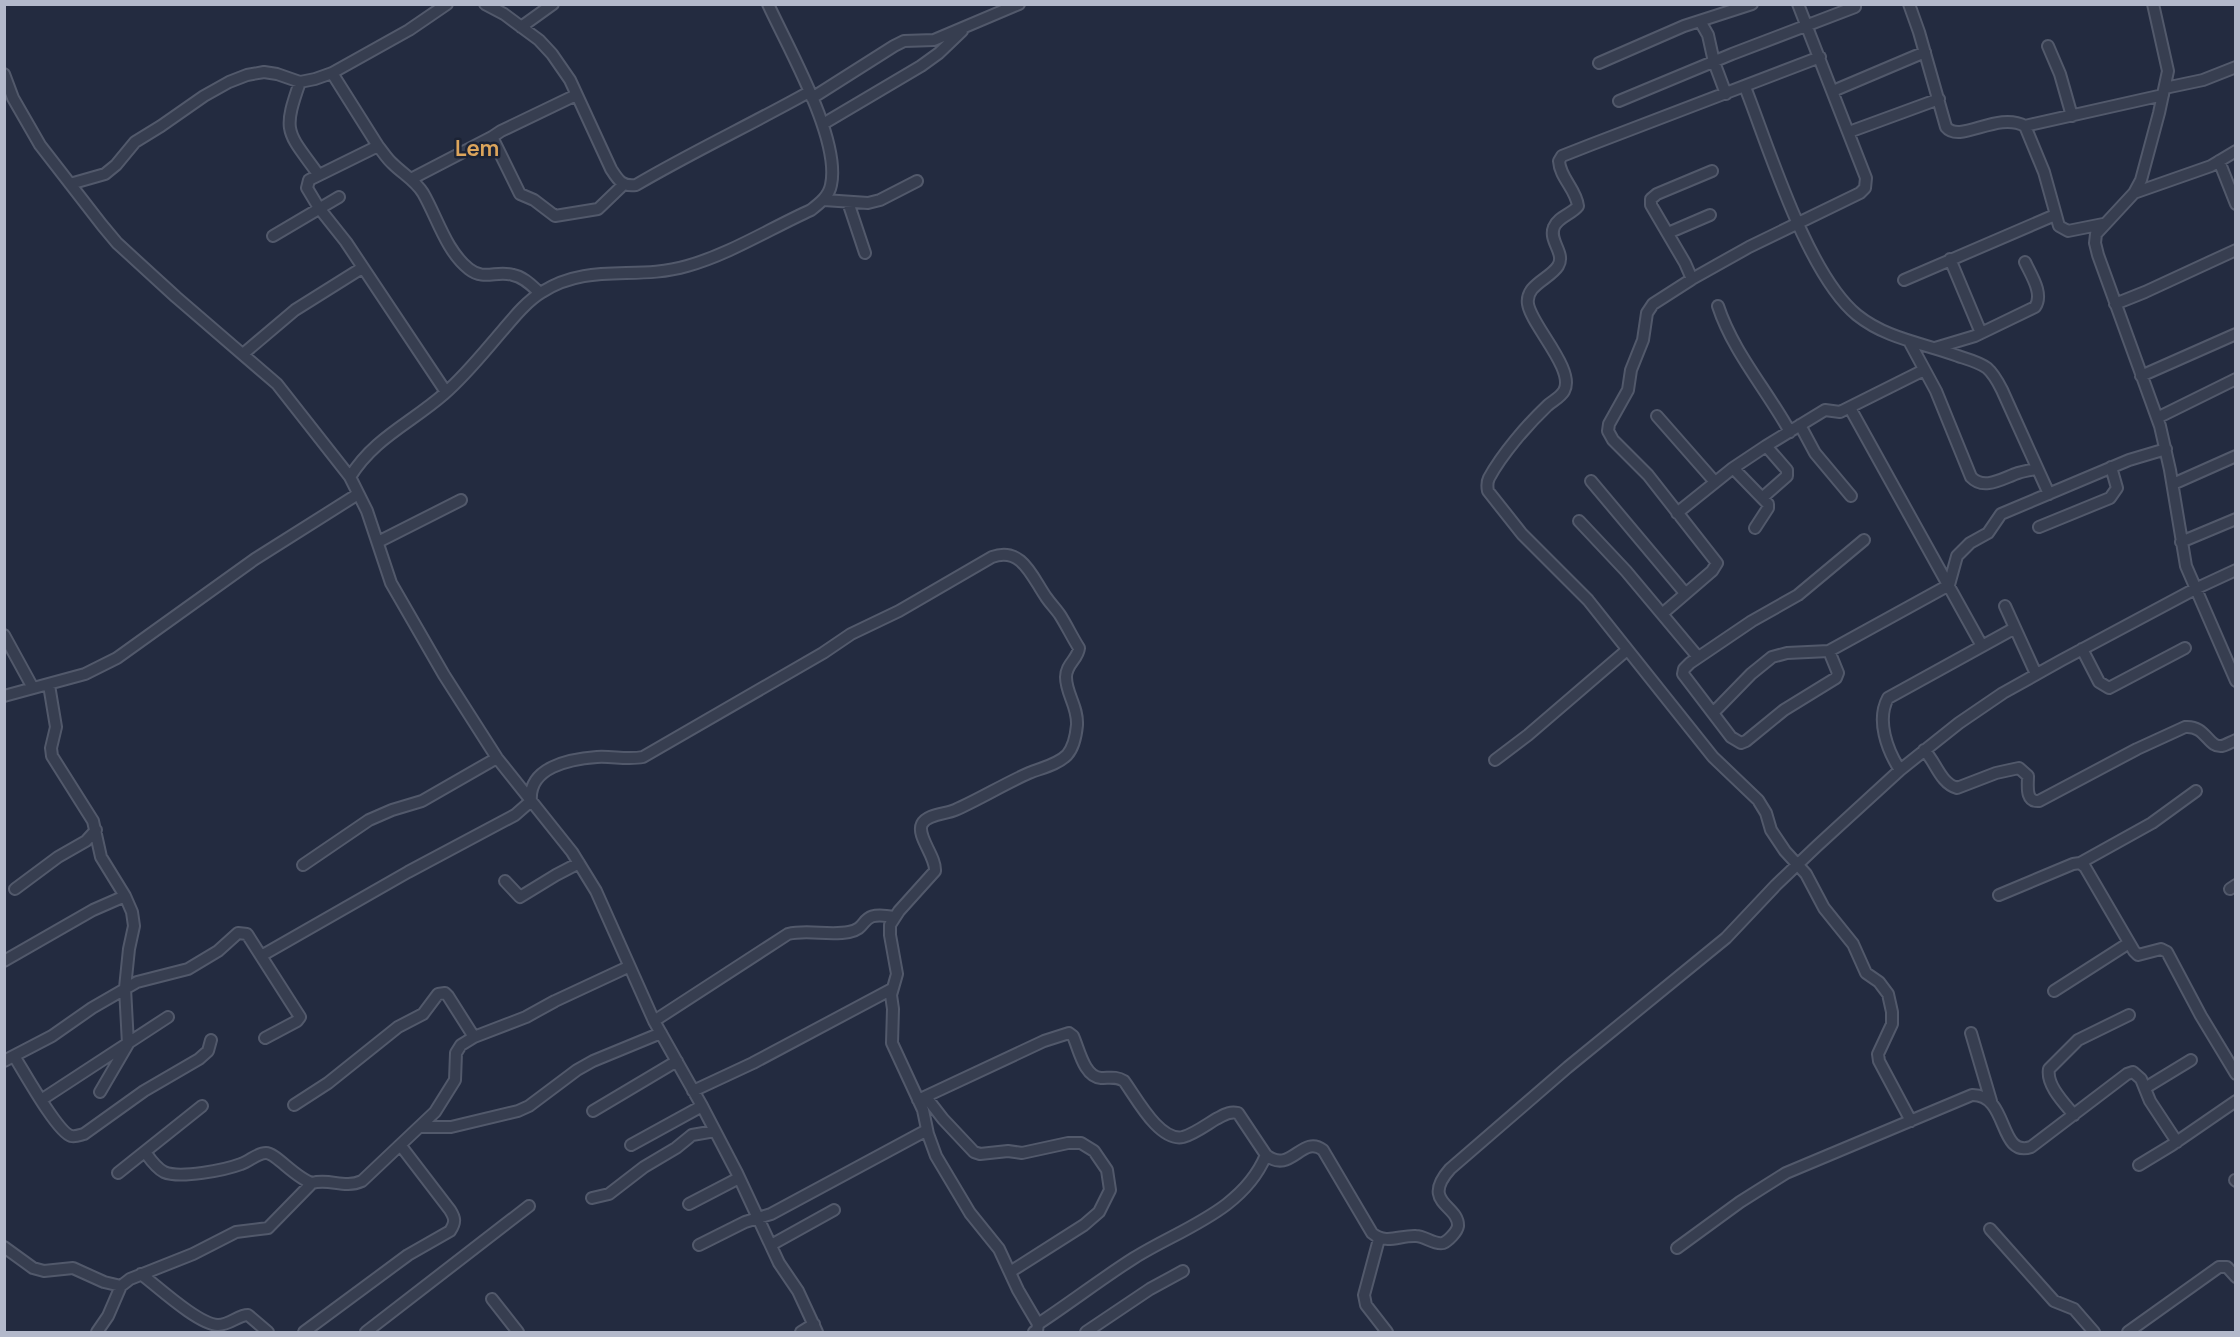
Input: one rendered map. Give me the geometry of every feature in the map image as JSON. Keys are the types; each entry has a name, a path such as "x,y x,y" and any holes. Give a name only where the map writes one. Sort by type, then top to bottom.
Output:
{"street":[{"path":"70,184 105,174 116,165 135,142 204,96 230,82 247,75 264,72 300,82 315,80 332,73 409,30 447,4"},
{"path":"485,4 504,14 552,54 570,80 604,156 618,180 623,184 636,185 690,154 811,95 904,41 933,40 1019,4"},
{"path":"521,27 553,4"},
{"path":"350,477 368,452 446,392 540,293 577,276 596,273 648,273 687,266 715,256 811,210 824,200 831,186 830,146 811,95 768,4"},
{"path":"1599,63 1659,36 1752,4"},
{"path":"1662,614 1712,571 1717,563 1648,475 1613,440 1608,431 1609,424 1628,390 1631,370 1643,340 1647,313 1653,304 1692,279 1749,247 1860,193 1865,188 1866,178 1798,4"},
{"path":"1909,4 1946,127 1955,133 2002,121 2012,121 2025,126 2072,116 2164,92 2235,67"},
{"path":"2153,4 2167,60 2168,71 2164,92 2141,180 2134,193 2103,224 2096,234 2095,243 2166,449 2186,566 2235,681"},
{"path":"1619,100 1855,7"},
{"path":"1700,21 1708,35 1714,62 1726,94"},
{"path":"823,124 921,66 939,53 964,28"},
{"path":"2048,46 2060,74 2072,116"},
{"path":"1833,91 1925,52"},
{"path":"1820,57 1562,156 1559,161 1563,176 1577,199 1578,206 1554,226 1553,233 1561,258 1560,264 1532,290 1528,304 1535,321 1561,363 1566,384 1564,391 1542,411 1508,451 1488,479 1487,485 1488,491 1522,534 1588,600 1713,758 1758,800 1766,813 1771,830 1812,884 1824,908 1852,944 1866,973 1879,982 1887,994 1892,1012 1892,1024 1878,1054 1879,1061 1911,1120"},
{"path":"332,73 378,146 422,192 461,261 482,276 511,274 528,282 540,293"},
{"path":"4,74 13,98 28,126 53,163 117,243 277,384 350,477 367,511 395,590 444,675 497,758 579,864 607,915 628,967 654,1021 702,1106 771,1245 816,1328 801,1332"},
{"path":"300,82 291,109 289,129 293,140 318,174"},
{"path":"1745,87 1798,223 1821,268 1839,296 1854,313 1871,326 1891,336 1935,348 1986,367 1995,376 2049,494"},
{"path":"411,178 576,94"},
{"path":"1849,132 1939,99"},
{"path":"2025,126 2044,172 2059,226 2068,231 2103,224"},
{"path":"492,137 520,194 534,200 555,216 598,209 623,184"},
{"path":"378,146 318,174 306,185 319,208 346,242 446,392"},
{"path":"2134,193 2169,182 2218,161 2235,151"},
{"path":"2218,161 2235,204"},
{"path":"1692,279 1652,205 1651,199 1657,194 1712,171"},
{"path":"824,200 868,203 917,181"},
{"path":"273,237 339,196"},
{"path":"848,202 865,253"},
{"path":"1668,233 1710,215"},
{"path":"1904,280 2055,215"},
{"path":"2115,304 2235,250"},
{"path":"1950,259 1981,333"},
{"path":"1935,348 1981,333 2036,307 2039,296 2025,262"},
{"path":"243,354 295,310 362,268"},
{"path":"1718,306 1727,331 1775,404 1790,432"},
{"path":"2141,376 2235,334"},
{"path":"1909,341 1948,418 1971,477 1975,481 1989,483 2037,469"},
{"path":"1677,513 1733,468 1825,410 1840,412 1850,408 1924,370"},
{"path":"2157,418 2235,379"},
{"path":"1850,408 1982,646"},
{"path":"1657,416 1715,482"},
{"path":"1800,425 1815,453 1851,496"},
{"path":"1762,498 1787,476 1787,470 1766,446"},
{"path":"1713,713 1751,674 1772,657 1786,653 1829,651 1949,585 1958,556 1970,543 1988,533 2001,514 2111,467 2166,449"},
{"path":"2173,484 2235,456"},
{"path":"2039,527 2110,498 2118,488 2111,467"},
{"path":"1733,468 1762,498 1768,508 1755,528"},
{"path":"1591,481 1686,593"},
{"path":"4,696 85,674 117,658 255,559 358,494"},
{"path":"378,542 461,500"},
{"path":"2181,542 2235,519"},
{"path":"1579,521 1626,571 1698,657"},
{"path":"1829,651 1838,673 1836,678 1784,710 1741,743 1736,741 1683,674 1684,669 1698,657 1752,621 1798,595 1864,540"},
{"path":"261,956 408,872 515,815 531,801 533,784 546,771 555,766 597,757 632,759 643,757 823,653 851,634 898,611 992,557 1008,554 1017,558 1031,572 1045,596 1060,614 1079,648 1079,652 1067,668 1066,675 1077,714 1076,736 1067,755 1057,762 952,812 926,819 922,823 921,833 936,865 935,871 894,917 890,925 890,935 897,974 892,989 892,1043 922,1099 974,1152 980,1154 1008,1151 1022,1153 1074,1142 1086,1145 1094,1151 1107,1170 1110,1190 1099,1212 1084,1225 1010,1272"},
{"path":"922,1099 1044,1041 1069,1033 1073,1036 1087,1070 1099,1078 1118,1077 1124,1081 1158,1128 1166,1134 1183,1137 1231,1112 1238,1113 1266,1155 1278,1162 1285,1161 1311,1146 1318,1146 1323,1150 1372,1233 1379,1239 1420,1236 1440,1244 1446,1242 1458,1226 1439,1193 1440,1184 1450,1169 1568,1067 1726,938 1797,865 1900,770 1959,723 2003,693 2195,589 2235,570"},
{"path":"2005,606 2036,674"},
{"path":"1900,770 1892,758 1885,734 1883,716 1884,705 1888,698 2015,628"},
{"path":"4,635 33,688"},
{"path":"2082,650 2099,682 2109,688 2185,648"},
{"path":"1494,760 1547,719 1628,650"},
{"path":"49,685 56,726 51,748 52,756 93,820 101,857 126,896 134,926 125,988 128,1044 100,1092"},
{"path":"1924,750 1935,763 1946,783 1957,788 1996,773 2019,768 2028,776 2030,799 2039,801 2137,749 2185,727 2193,726 2199,729 2216,746 2235,740"},
{"path":"303,865 369,820 422,801 497,758"},
{"path":"1999,895 2080,863 2152,823 2196,791"},
{"path":"15,889 58,857 86,841 96,830"},
{"path":"2080,863 2085,867 2138,955 2161,949 2167,952 2235,1074"},
{"path":"505,881 520,897 579,864"},
{"path":"4,961 93,910 126,896"},
{"path":"654,1021 788,934 850,932 858,928 871,915 894,917"},
{"path":"211,1040 208,1051 199,1059 162,1079 78,1136 65,1133 9,1059 51,1036 125,988 149,977 188,969 218,951 238,933 243,932 247,933 300,1017 297,1021 265,1038"},
{"path":"2054,992 2129,943"},
{"path":"97,1332 108,1316 121,1286 130,1279 193,1254 236,1232 268,1228 312,1183 320,1181 353,1185 362,1181 435,1112 455,1080 456,1053 461,1045 474,1037 526,1017 628,967"},
{"path":"693,1091 763,1058 892,989"},
{"path":"294,1106 328,1083 388,1034 423,1014 438,994 445,993 448,996 474,1037"},
{"path":"2074,1115 2050,1083 2049,1069 2078,1040 2128,1015"},
{"path":"41,1100 168,1017"},
{"path":"420,1127 451,1127 518,1111 540,1099 585,1066 661,1033"},
{"path":"1971,1033 1991,1101 2012,1143 2018,1148 2024,1150 2031,1147 2127,1074 2133,1072 2137,1074 2150,1101 2177,1142"},
{"path":"2145,1088 2191,1060"},
{"path":"593,1111 677,1061"},
{"path":"1677,1248 1740,1202 1786,1173 1972,1095 1982,1095 1991,1101"},
{"path":"922,1099 927,1130 936,1156 970,1213 999,1249 1037,1330 1136,1257 1213,1214 1252,1181 1266,1155"},
{"path":"2139,1165 2177,1142 2235,1101"},
{"path":"118,1173 202,1106"},
{"path":"631,1144 702,1106"},
{"path":"699,1245 745,1222 780,1210 927,1130"},
{"path":"592,1198 609,1194 692,1135 715,1131"},
{"path":"304,1332 408,1255 450,1231 454,1225 455,1218 450,1210 400,1146"},
{"path":"145,1152 158,1168 172,1174 206,1172 250,1161 263,1153 270,1154 303,1180 312,1183"},
{"path":"689,1204 739,1178"},
{"path":"366,1332 529,1206"},
{"path":"771,1245 834,1210"},
{"path":"1990,1229 2054,1301 2074,1309 2094,1332"},
{"path":"1379,1239 1364,1295 1366,1305 1387,1332"},
{"path":"4,1247 33,1268 44,1270 74,1268 104,1282 121,1286"},
{"path":"2128,1332 2219,1268 2227,1267 2235,1276"},
{"path":"1086,1332 1150,1289 1183,1271"},
{"path":"141,1274 206,1322 226,1324 243,1315 249,1315 268,1332"},
{"path":"492,1299 518,1332"}],"district":[{"name":"Lem","path":"477,148"}]}
